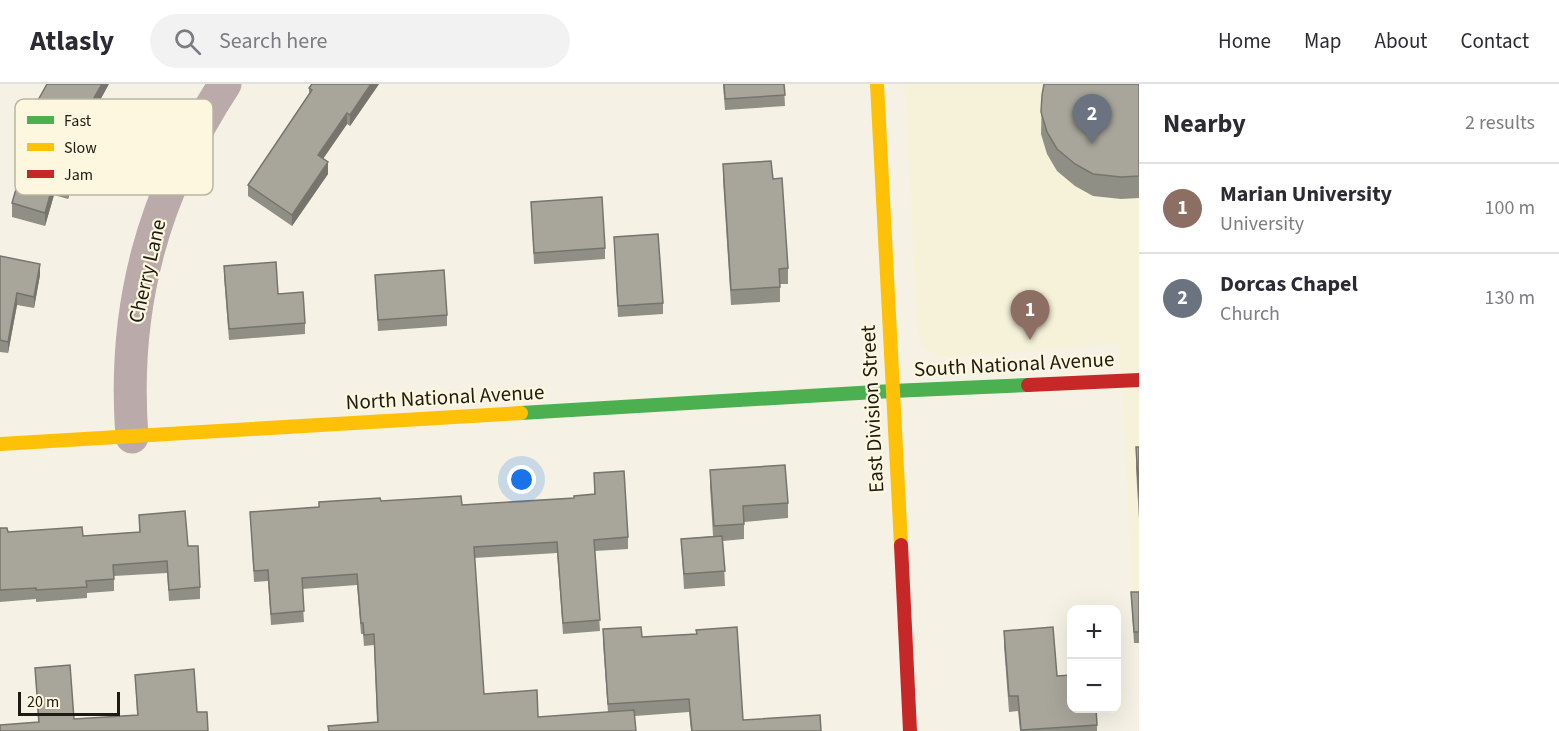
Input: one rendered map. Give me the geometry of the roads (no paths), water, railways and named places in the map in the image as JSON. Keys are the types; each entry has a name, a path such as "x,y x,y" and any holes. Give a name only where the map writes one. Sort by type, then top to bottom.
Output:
{"street":[{"name":"Cherry Lane","path":"213,102 225,84"},
{"name":"East Division Street","path":"877,84 910,731"},
{"name":"Cherry Lane","path":"132,437 129,398 133,323 145,259 166,195"},
{"name":"South National Avenue","path":"892,391 1139,380"},
{"name":"North National Avenue","path":"0,444 892,391"}],"place":[{"name":"Dorcas Chapel","path":"1092,144"},
{"name":"Marian University","path":"1030,340"}]}
